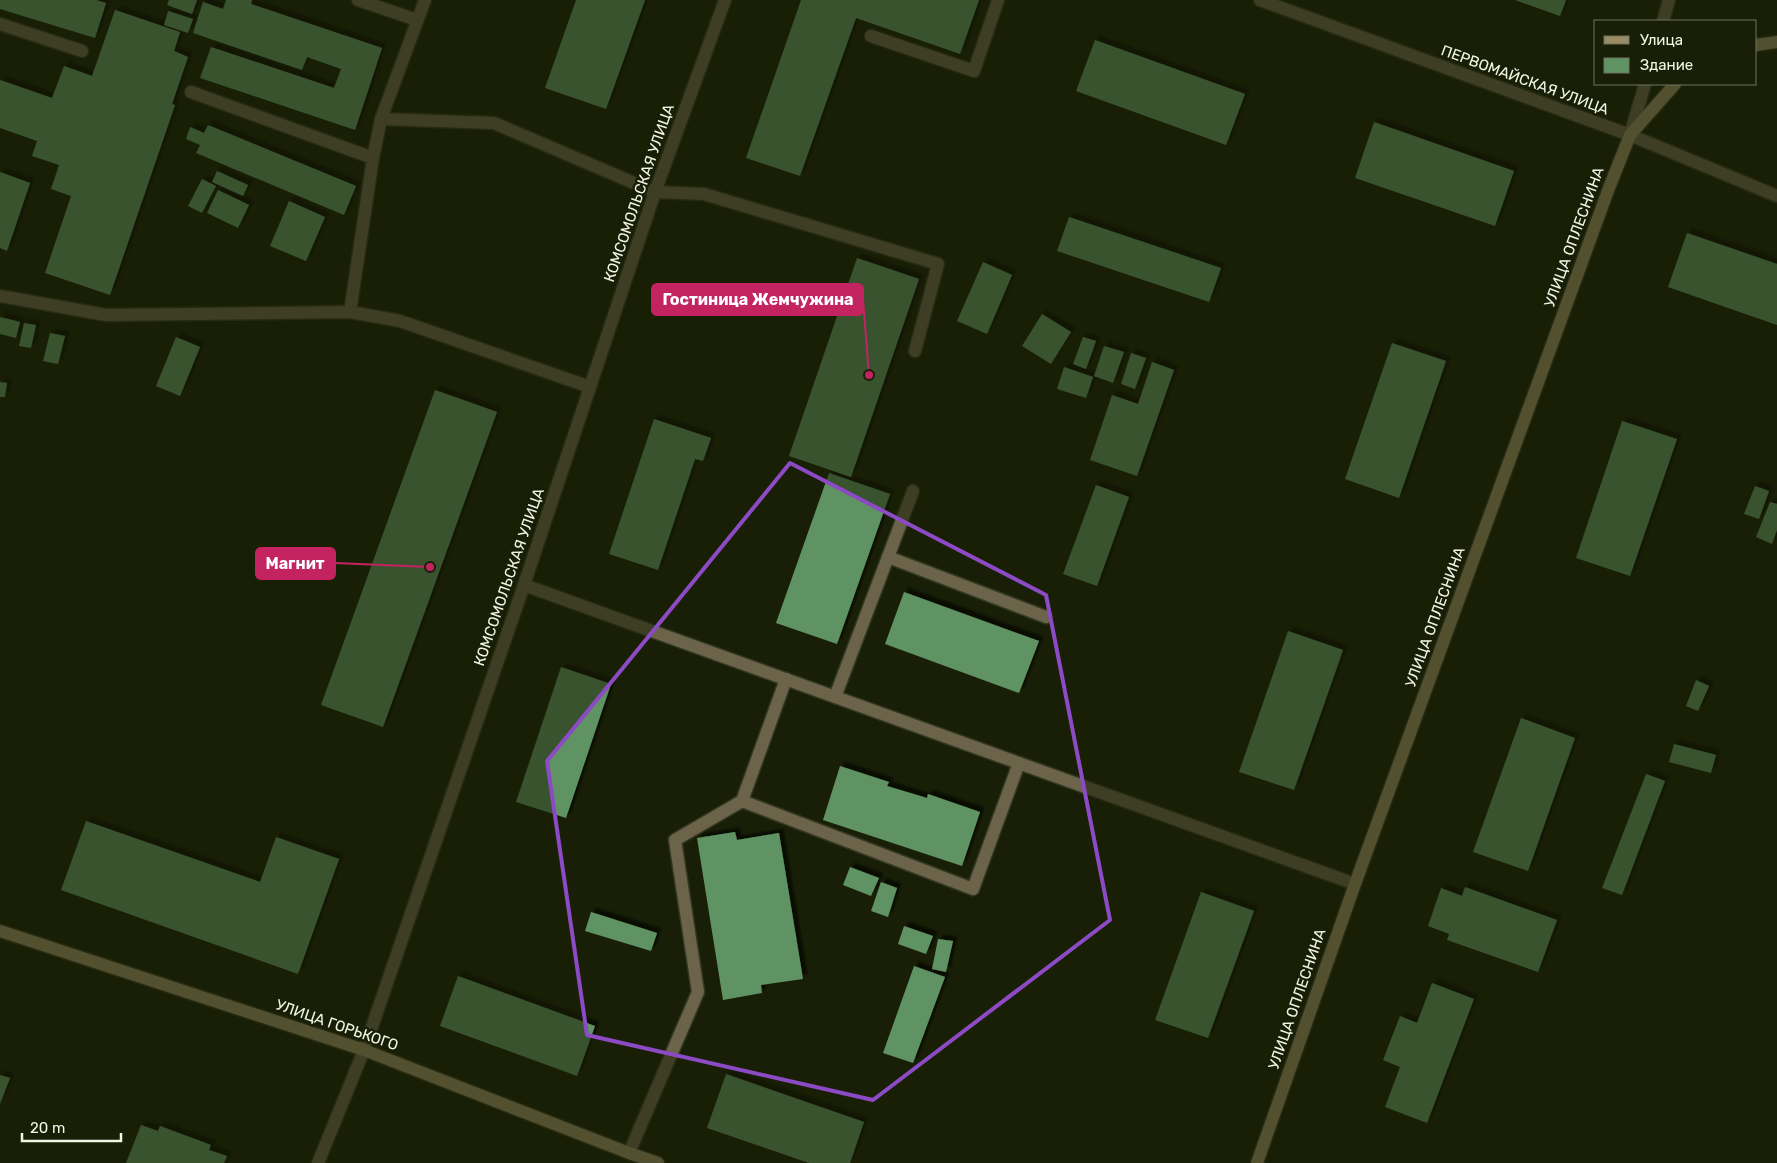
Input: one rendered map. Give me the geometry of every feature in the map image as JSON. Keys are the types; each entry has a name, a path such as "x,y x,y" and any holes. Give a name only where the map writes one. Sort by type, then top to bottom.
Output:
{"main road":[{"path":"1757,45 1777,42"},
{"path":"1630,135 1674,85"},
{"name":"УЛИЦА ОПЛЕСНИНА","path":"1257,1163 1354,884 1605,198 1630,135"},
{"name":"УЛИЦА ГОРЬКОГО","path":"0,931 364,1050 658,1163"}],"street":[{"path":"358,0 417,20"},
{"path":"350,312 373,158 381,119 425,0"},
{"name":"КОМСОМОЛЬСКАЯ УЛИЦА","path":"318,1163 364,1050 524,585 655,192 725,0"},
{"path":"871,36 974,71 998,0"},
{"name":"ПЕРВОМАЙСКАЯ УЛИЦА","path":"1260,0 1630,135 1777,196"},
{"path":"1663,20 1669,0"},
{"path":"0,24 82,52"},
{"name":"УЛИЦА ОПЛЕСНИНА","path":"1630,135 1645,85"},
{"path":"191,92 373,158"},
{"path":"381,119 494,123 655,192 704,194 938,264 915,351"},
{"path":"0,296 106,315 350,312 400,321 590,386"},
{"path":"835,697 913,491"},
{"path":"888,557 1046,617"},
{"path":"524,585 1354,884"},
{"path":"629,1153 698,992 674,840 742,801 786,679"},
{"path":"742,801 973,888 1019,763"}],"highlighted area":[{"path":"790,463 1046,595 1110,920 873,1100 587,1035 547,761"}],"building":[{"path":"0,0 96,0 106,3 95,38 0,9"},
{"path":"169,0 197,0 192,14 167,5"},
{"path":"226,0 252,0 251,4 382,48 355,130 200,78 211,47 334,88 341,69 307,57 302,70 193,33 203,2 223,9"},
{"path":"576,0 645,0 606,109 545,88"},
{"path":"801,0 979,0 960,54 856,18 800,176 746,158"},
{"path":"1515,0 1566,0 1560,16"},
{"path":"115,10 180,32 174,51 188,57 172,104 175,105 110,295 45,273 71,196 51,189 59,165 32,156 37,141 0,128 0,80 52,98 64,66 92,76"},
{"path":"168,11 193,19 188,33 164,25"},
{"path":"1095,40 1245,94 1226,145 1076,91"},
{"path":"1374,122 1514,171 1495,226 1355,178"},
{"path":"208,125 356,186 344,215 196,153 200,145 186,139 190,127 204,133"},
{"path":"217,171 248,185 243,196 212,182"},
{"path":"0,172 30,183 7,251 0,248"},
{"path":"202,179 216,186 202,213 188,206"},
{"path":"218,190 249,205 238,228 207,213"},
{"path":"289,201 325,217 306,261 270,246"},
{"path":"1069,217 1221,268 1209,302 1057,251"},
{"path":"1687,233 1777,264 1777,325 1668,287"},
{"path":"857,258 919,279 851,477 789,456"},
{"path":"983,262 1012,275 987,334 957,321"},
{"path":"1042,314 1071,332 1051,364 1022,346"},
{"path":"0,317 20,322 16,338 0,334"},
{"path":"24,323 36,325 31,348 19,346"},
{"path":"50,333 65,336 58,364 43,361"},
{"path":"176,337 200,347 180,396 156,386"},
{"path":"1083,337 1096,341 1086,369 1073,364"},
{"path":"1392,343 1446,361 1399,498 1345,479"},
{"path":"1104,346 1124,352 1113,383 1094,376"},
{"path":"1131,353 1146,358 1135,389 1121,384"},
{"path":"1152,362 1174,370 1137,476 1090,460 1112,395 1138,404"},
{"path":"1064,367 1093,377 1086,398 1057,389"},
{"path":"0,382 7,383 5,397 0,397"},
{"path":"435,390 497,412 383,727 321,705"},
{"path":"654,419 711,438 703,461 695,459 658,570 609,554"},
{"path":"1622,421 1677,439 1630,576 1576,558"},
{"path":"829,473 890,494 837,644 776,623"},
{"path":"1096,485 1129,497 1097,586 1063,574"},
{"path":"1755,486 1769,491 1759,519 1744,514"},
{"path":"1770,502 1777,504 1777,530 1772,544 1756,537"},
{"path":"904,592 1039,641 1019,693 885,644"},
{"path":"1288,631 1343,650 1294,790 1239,772"},
{"path":"561,667 611,684 566,818 516,802"},
{"path":"1696,680 1709,686 1698,711 1686,706"},
{"path":"1521,718 1575,738 1528,871 1473,852"},
{"path":"1674,744 1716,755 1711,773 1669,762"},
{"path":"840,766 889,782 887,786 927,798 928,794 980,812 962,866 823,820"},
{"path":"1646,774 1665,781 1622,895 1602,888"},
{"path":"86,821 260,882 276,837 339,859 298,974 61,890"},
{"path":"735,832 737,840 779,833 803,979 761,985 762,993 723,1000 697,838"},
{"path":"850,867 879,878 871,896 843,885"},
{"path":"881,882 897,888 888,917 871,911"},
{"path":"1465,887 1557,920 1538,972 1447,940 1449,934 1428,926 1441,888 1462,896"},
{"path":"1201,892 1254,911 1208,1038 1155,1020"},
{"path":"591,912 657,933 651,951 585,931"},
{"path":"904,926 933,936 926,954 898,944"},
{"path":"938,939 953,941 946,972 932,969"},
{"path":"914,966 945,977 913,1063 883,1053"},
{"path":"458,976 595,1026 577,1076 440,1026"},
{"path":"1432,983 1474,999 1427,1123 1385,1107 1400,1067 1383,1060 1400,1016 1417,1023"},
{"path":"726,1074 864,1122 850,1163 809,1163 707,1128"},
{"path":"0,1075 10,1078 0,1104"},
{"path":"141,1125 158,1131 160,1126 211,1145 209,1150 227,1156 224,1163 126,1163"}],"place":[{"name":"Гостиница Жемчужина","path":"869,375"},
{"name":"Магнит","path":"430,567"}]}
